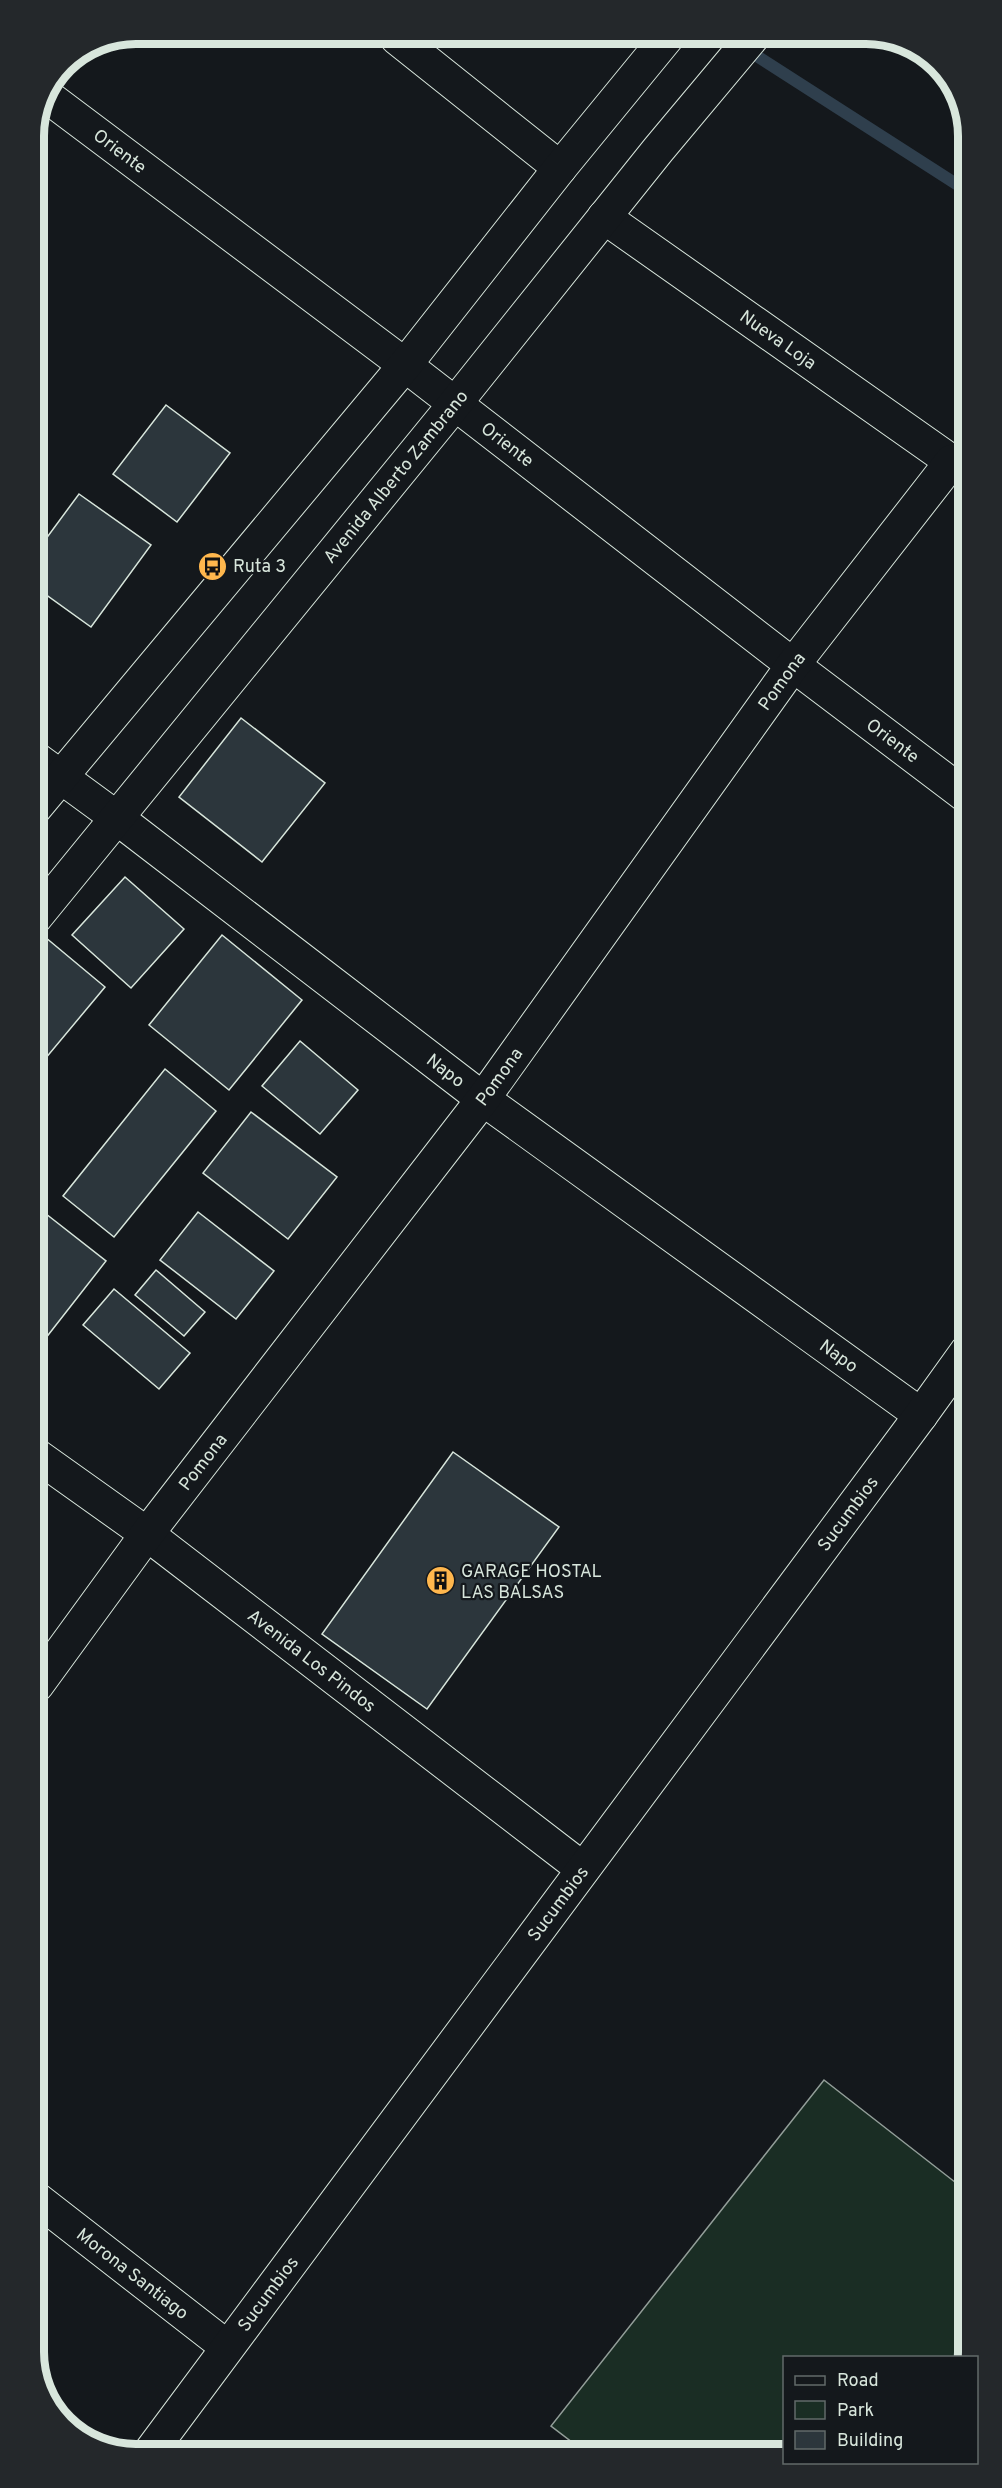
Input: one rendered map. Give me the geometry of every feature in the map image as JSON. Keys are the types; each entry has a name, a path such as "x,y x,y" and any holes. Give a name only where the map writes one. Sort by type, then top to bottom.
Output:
{"main road":[{"path":"405,44 560,168"},
{"path":"44,797 405,365 560,168 661,44"},
{"name":"Avenida Alberto Zambrano","path":"44,907 454,405 658,150 747,44"},
{"name":"Oriente","path":"51,99 405,365 454,405 958,790"},
{"name":"Nueva Loja","path":"604,217 958,466"},
{"name":"Pomona","path":"44,1675 147,1534 483,1100 793,665 958,466"},
{"name":"Napo","path":"44,765 117,818 483,1100 921,1415"},
{"name":"Sucumbios","path":"156,2444 958,1364"},
{"name":"Avenida Los Pindos","path":"44,1461 147,1534 583,1869"},
{"name":"Morona Santiago","path":"44,2204 226,2347"}],"green space":[{"path":"824,2080 958,2184 958,2356 783,2356 783,2444 575,2444 551,2426"}],"building":[{"path":"166,405 230,453 177,522 113,474"},
{"path":"79,494 151,545 91,627 44,593 44,541"},
{"path":"241,718 325,783 262,862 179,797"},
{"path":"125,877 184,929 131,988 72,935"},
{"path":"222,935 302,1000 229,1090 149,1025"},
{"path":"44,938 105,987 44,1060"},
{"path":"300,1041 358,1090 320,1134 262,1086"},
{"path":"165,1069 216,1111 114,1237 63,1196"},
{"path":"251,1112 337,1177 288,1239 203,1173"},
{"path":"44,1212 106,1261 44,1340"},
{"path":"198,1212 274,1271 236,1319 160,1260"},
{"path":"156,1270 205,1312 184,1336 135,1295"},
{"path":"114,1289 190,1353 159,1389 83,1325"},
{"name":"GARAGE HOSTAL LAS BALSAS","path":"453,1452 559,1527 427,1709 322,1634"}],"waterway":[{"path":"738,44 958,185"}],"place":[{"name":"Ruta 3","path":"212,566"},
{"name":"GARAGE HOSTAL LAS BALSAS","path":"440,1581"}]}
